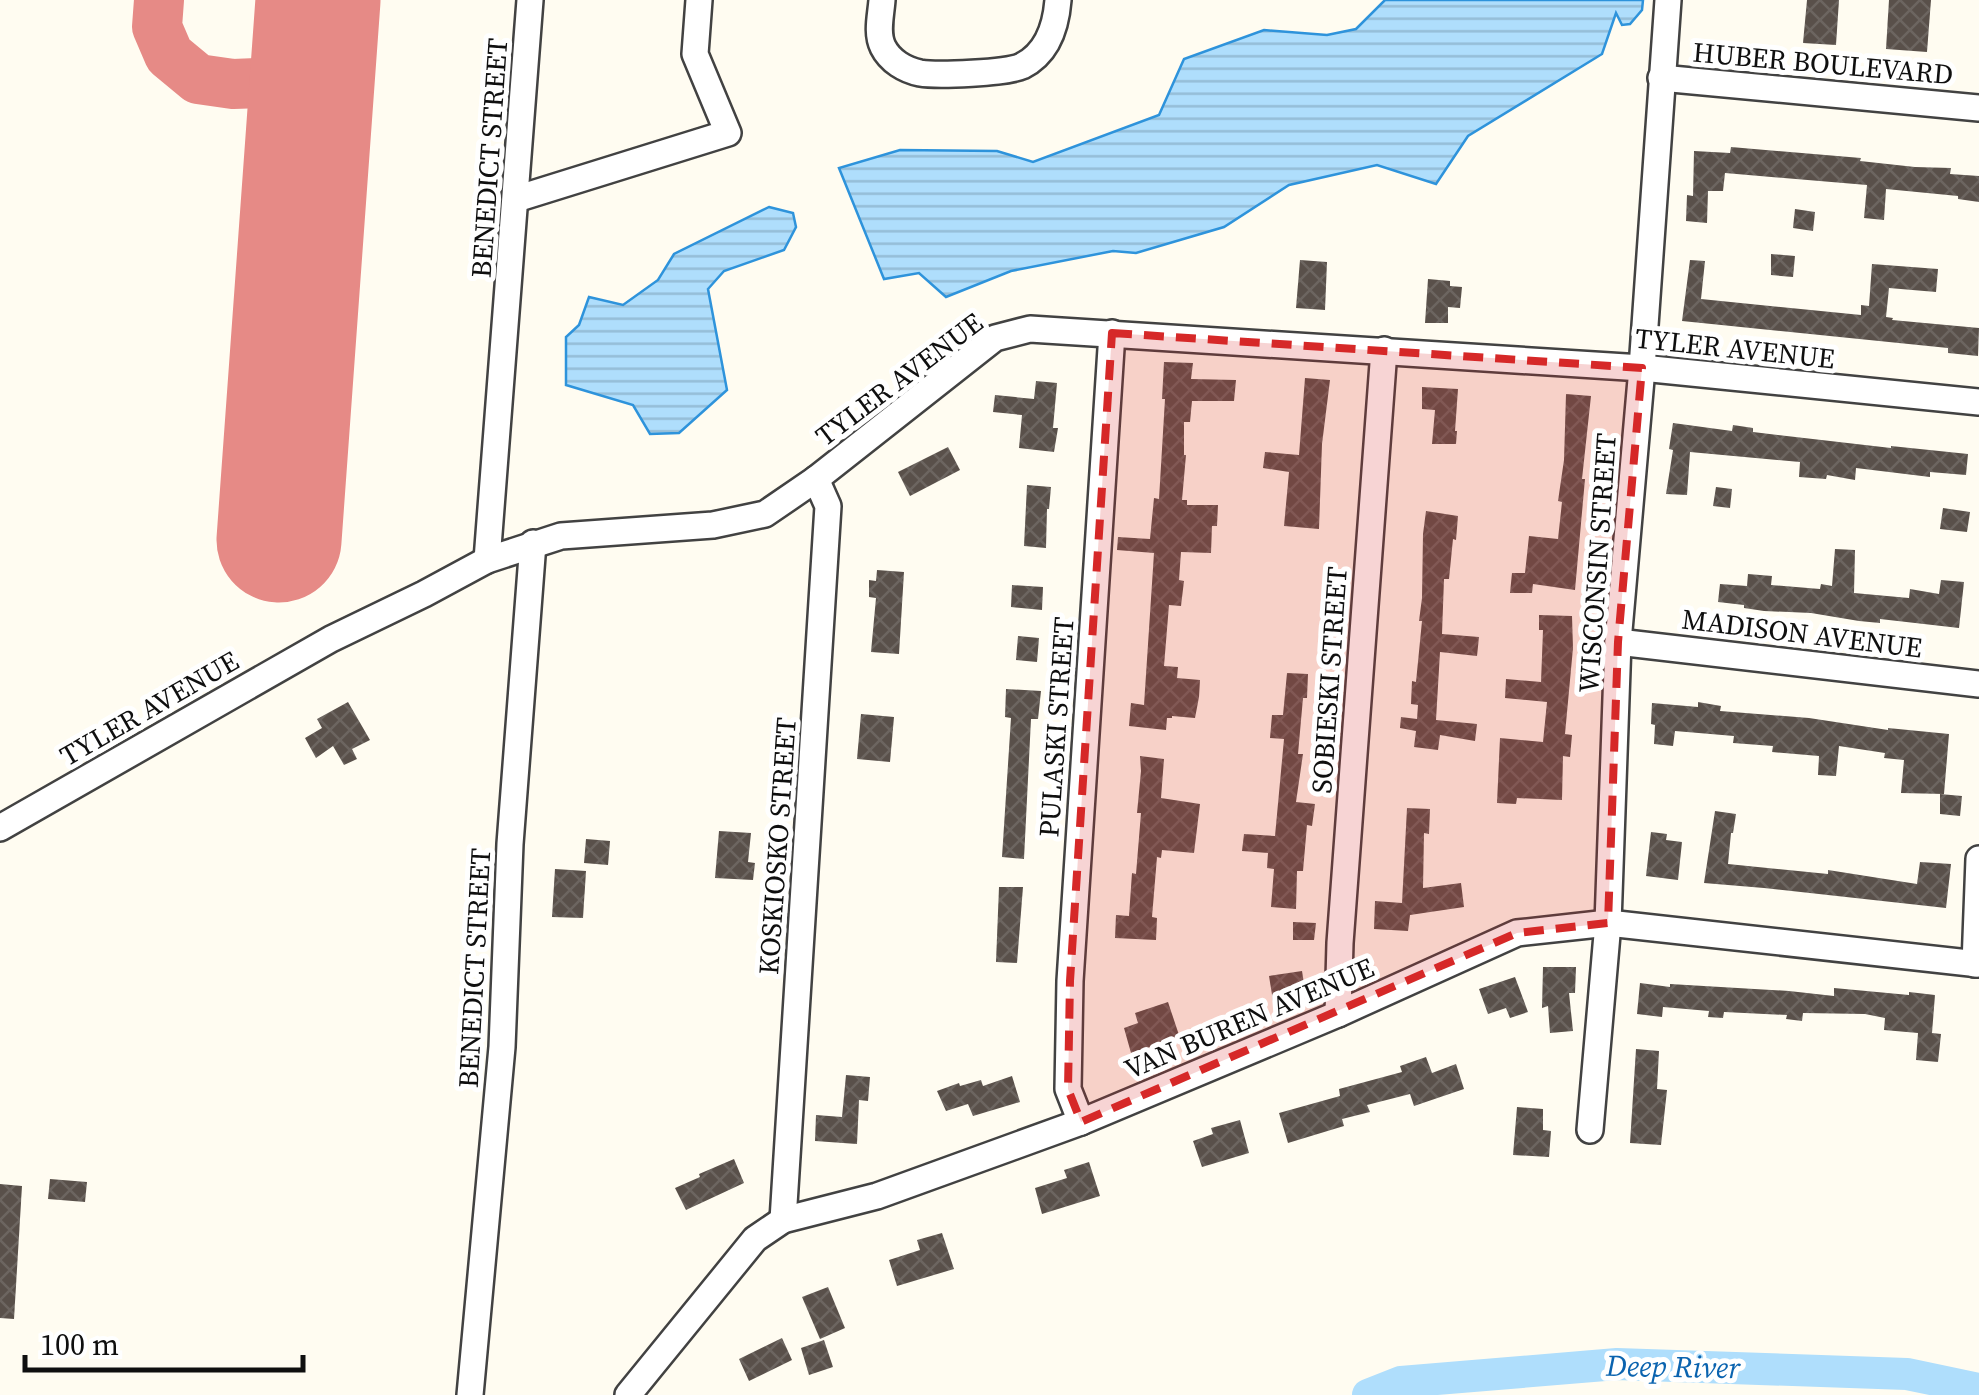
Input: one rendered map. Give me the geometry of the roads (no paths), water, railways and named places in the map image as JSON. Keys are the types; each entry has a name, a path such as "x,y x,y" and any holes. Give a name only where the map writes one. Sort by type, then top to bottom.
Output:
{"street":[{"name":"BENEDICT STREET","path":"487,560 530,0"},
{"path":"516,199 728,132 695,54 699,0"},
{"path":"882,0 879,34 884,48 897,64 921,74 1002,72 1024,65 1045,48 1056,20 1058,0"},
{"name":"WISCONSIN STREET","path":"1590,1130 1608,924 1618,642 1668,0"},
{"name":"HUBER BOULEVARD","path":"1661,78 1979,108"},
{"name":"TYLER AVENUE","path":"0,828 331,639 487,560 561,536 714,525 764,514 816,479 995,338 1030,329 1642,368 1979,402"},
{"name":"PULASKI STREET","path":"1081,1122 1068,1089 1070,981 1112,333"},
{"name":"SOBIESKI STREET","path":"1338,1014 1384,350"},
{"name":"KOSKIOSKO STREET","path":"783,1220 828,506 816,479"},
{"name":"BENEDICT STREET","path":"470,1395 502,1047 510,844 533,544"},
{"name":"MADISON AVENUE","path":"1618,642 1979,684"},
{"path":"1977,964 1979,859"},
{"name":"VAN BUREN AVENUE","path":"628,1395 755,1239 783,1220 877,1196 1081,1122 1338,1014 1517,933 1608,924 1977,964"}],"water":[{"path":"1385,0 1643,0 1642,10 1630,24 1622,25 1616,13 1602,54 1468,136 1436,184 1377,165 1289,185 1224,227 1136,253 1113,251 1011,271 946,297 919,273 884,279 839,168 900,150 997,151 1033,162 1159,115 1184,59 1264,30 1327,35 1356,29"},
{"path":"769,207 793,213 796,227 784,250 724,271 708,289 727,390 679,433 650,434 633,405 566,385 566,337 579,325 589,297 623,305 658,280 674,254"}],"waterway":[{"name":"Deep River","path":"1368,1395 1401,1382 1617,1364 1907,1374 1979,1389"}]}
